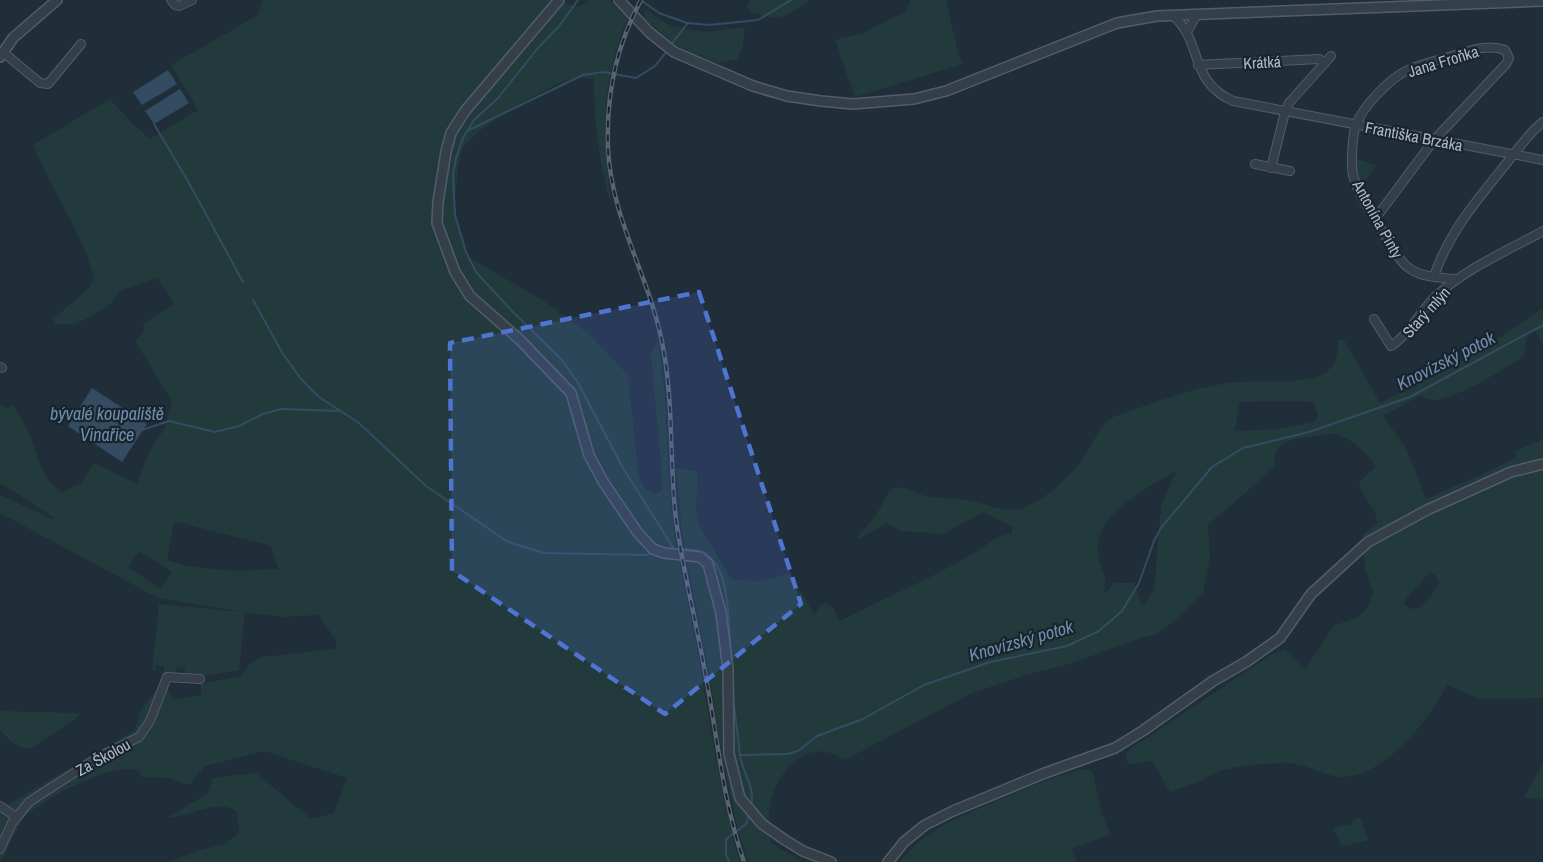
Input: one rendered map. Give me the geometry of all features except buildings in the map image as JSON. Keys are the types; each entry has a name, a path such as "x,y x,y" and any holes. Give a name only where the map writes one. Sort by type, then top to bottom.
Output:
{"street":[{"path":"57,0 25,27 2,54 40,83 48,84 81,44"},
{"path":"171,0 179,6 192,0"},
{"path":"559,0 465,111 451,133 438,202 437,223 455,272 471,296 520,340 571,393 589,455 604,483 638,533 653,549 664,553 700,557 708,564 721,613 728,669 729,754 740,798 762,824 784,840 803,851 831,862"},
{"path":"619,0 649,32 674,52 770,91 821,101 854,104 914,99 946,91 1117,23 1157,16 1371,4 1543,1"},
{"path":"1187,32 1197,14"},
{"name":"Františka Brzáka","path":"1172,15 1187,32 1198,65 1210,86 1224,97 1243,104 1543,160"},
{"name":"Jana Froňka","path":"1356,125 1377,93 1409,69 1481,48 1505,50 1509,58 1506,64 1434,140"},
{"name":"Krátká","path":"1198,65 1328,59 1289,104 1285,112"},
{"path":"1270,168 1285,112"},
{"path":"1434,276 1461,220 1529,134 1543,122"},
{"name":"Antonína Pinty","path":"1356,125 1353,177 1359,192 1403,264 1418,274 1457,279"},
{"path":"1375,219 1434,140"},
{"path":"1255,164 1290,171"},
{"path":"1457,279 1543,231"},
{"name":"Starý mlýn","path":"1374,319 1391,346 1399,341 1435,297 1457,279"},
{"path":"888,862 904,842 926,825 953,811 1046,773 1115,748 1213,681 1246,662 1280,638 1311,594 1368,542 1427,510 1501,477 1543,464"},
{"name":"Za Školou","path":"0,849 16,817 28,802 98,758 139,737 150,721 167,677 200,679"},
{"path":"0,806 16,817"}],"highlighted area":[{"path":"699,292 801,604 665,714 452,571 450,343"}],"green space":[{"path":"263,0 555,0 580,7 588,0 610,0 628,17 612,66 606,111 606,158 612,208 598,144 594,79 580,78 563,81 516,106 479,131 462,149 455,196 456,214 463,246 470,258 544,301 589,334 628,375 638,472 644,486 657,494 662,490 662,474 651,353 658,341 664,384 670,492 681,572 722,790 740,862 170,862 200,850 225,844 239,832 237,812 230,808 213,807 167,818 208,793 212,778 256,773 311,819 334,813 347,778 264,751 205,766 189,785 168,778 142,777 136,770 126,769 95,776 61,792 25,817 0,862 0,809 135,730 140,711 163,681 173,700 202,695 200,684 241,676 250,664 262,657 336,649 336,640 318,615 282,617 245,612 239,670 199,677 185,675 185,668 177,667 176,674 164,672 164,666 156,665 155,671 152,670 159,604 244,612 158,598 0,513 0,495 52,519 55,518 0,483 0,404 7,408 12,405 16,410 27,429 45,473 56,488 64,493 65,490 81,483 94,463 137,484 150,450 165,428 172,401 135,341 144,331 143,324 174,304 156,278 122,290 102,310 76,324 56,324 53,319 89,288 94,278 82,244 33,145 110,99 150,139 198,110 171,65 258,15","holes":["174,521 271,546 278,569 234,571 187,566 167,560","139,551 172,572 160,589 128,567"]},
{"path":"750,0 810,0 787,15 769,17 750,12 747,6"},
{"path":"911,0 946,0 959,57 963,64 855,97 835,40 863,33 905,12"},
{"path":"645,9 669,25 703,32 745,27 742,49 737,59 718,63 678,47 645,19"},
{"path":"1357,159 1376,165 1361,188 1356,175"},
{"path":"1543,308 1543,344 1535,331 1531,331 1526,339 1525,354 1494,375 1442,399 1431,400 1419,396 1383,416 1406,448 1426,499 1504,464 1516,457 1514,452 1543,439 1543,698 1479,699 1447,685 1418,729 1390,756 1375,767 1359,774 1343,777 1293,764 1258,765 1221,771 1197,783 1170,792 1152,761 1130,764 1127,762 1126,754 1130,749 1272,654 1285,650 1305,670 1333,626 1358,617 1368,607 1373,593 1365,568 1363,535 1377,523 1359,482 1376,467 1358,447 1336,434 1329,433 1295,439 1279,447 1274,458 1275,466 1208,524 1210,559 1203,592 1157,634 1069,664 972,693 845,760 831,753 819,751 796,760 779,780 769,815 771,843 803,862 748,862 723,762 708,667 683,542 676,468 698,471 696,509 698,524 732,580 763,581 788,573 814,616 820,605 827,603 833,607 839,620 842,620 943,570 998,537 1012,535 1012,527 984,512 943,534 901,531 886,523 859,539 859,534 875,516 889,492 895,488 904,488 931,497 967,500 1011,510 1018,509 1044,497 1062,482 1083,458 1104,425 1112,418 1173,396 1215,385 1292,381 1316,377 1329,370 1334,363 1338,340 1344,340 1380,403 1474,355","holes":["1239,402 1313,402 1318,415 1315,422 1275,429 1235,431","1176,471 1161,507 1154,590 1142,607 1134,583 1115,583 1103,595 1105,577 1098,555 1098,540 1104,527 1113,515 1137,494","1430,572 1436,576 1439,583 1432,595 1419,608 1412,609 1404,605 1405,600"]},
{"path":"0,711 76,713 79,716 32,748 22,748 14,744 0,730"},
{"path":"1543,763 1543,800 1524,797"},
{"path":"1087,769 1093,773 1102,814 1110,834 1072,849 1077,862 900,862 919,842 954,820 1038,783"},
{"path":"1360,817 1368,840 1341,845 1333,829 1341,825 1349,826 1353,820"}],"water":[{"path":"168,70 177,84 142,105 133,92"},
{"path":"180,89 189,103 154,124 145,111"},
{"name":"bývalé koupaliště Vinařice","path":"92,388 147,424 122,462 68,426"}],"waterway":[{"path":"578,0 560,25 538,48 498,98 474,120 463,138 453,174 455,215 466,252 476,272 561,359 577,381 623,468 674,549 703,552 712,559 719,570 727,598 730,654"},
{"path":"670,46 688,23 709,25 758,20 791,0"},
{"path":"642,1 659,13 687,23"},
{"path":"469,130 583,75 603,72 636,78 655,66 667,51"},
{"path":"154,124 243,282"},
{"path":"253,300 283,354 301,379 319,397 359,423 426,486 508,542 544,553 646,555 654,553"},
{"name":"Knovízský potok","path":"751,805 752,792 740,755 788,754 798,751 817,736 863,719 924,685 990,662 1067,646 1099,631 1122,611 1139,583 1161,528 1212,467 1243,448 1309,432 1410,397 1543,325"},
{"path":"142,430 169,421 215,432 239,426 263,414 281,409 339,411"},
{"path":"733,696 740,755"},
{"name":"Knovízský potok","path":"729,862 726,854 726,839 746,824 749,814"}],"railway":[{"path":"641,0 625,35 614,72 608,129 611,175 616,201 659,327 669,392 673,491 684,570 709,691 725,790 744,862"}]}
